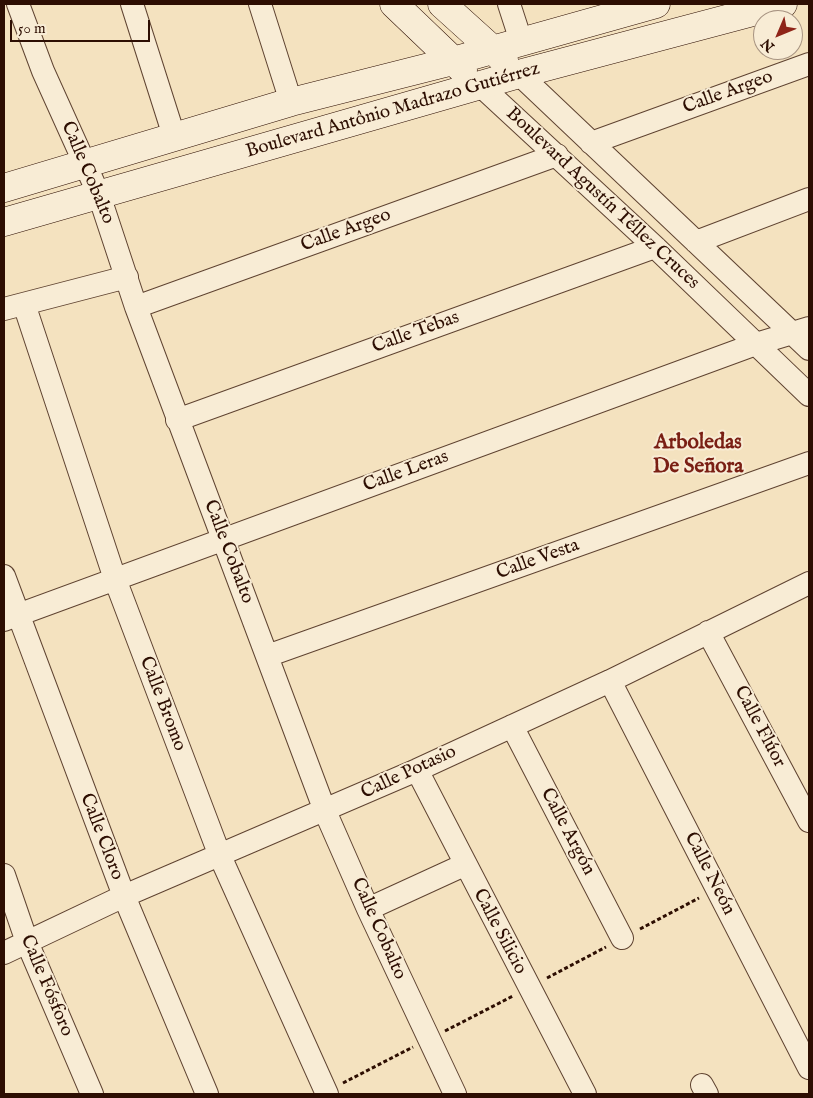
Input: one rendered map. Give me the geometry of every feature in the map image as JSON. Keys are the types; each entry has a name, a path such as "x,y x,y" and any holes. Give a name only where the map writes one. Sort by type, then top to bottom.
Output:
{"street":[{"name":"Calle Cobalto","path":"18,4 43,71 99,195 136,307 177,420 224,539 326,811 368,909 455,1094"},
{"path":"132,4 174,136"},
{"path":"260,4 291,102"},
{"name":"Boulevard Agustín Téllez Cruces","path":"394,4 453,61 655,247 809,395"},
{"name":"Boulevard Agustín Téllez Cruces","path":"442,4 519,74 696,242 801,330 809,349"},
{"path":"509,4 521,41"},
{"name":"Boulevard Antônio Madrazo Gutiérrez","path":"4,222 519,74 783,4"},
{"name":"Boulevard Antônio Madrazo Gutiérrez","path":"4,188 291,102 493,50 643,5"},
{"name":"Calle Argeo","path":"591,143 809,64"},
{"name":"Calle Argeo","path":"136,307 557,155"},
{"path":"696,242 809,199"},
{"name":"Calle Tebas","path":"177,420 655,247"},
{"path":"14,306 127,277"},
{"name":"Calle Bromo","path":"14,306 220,856 327,1094"},
{"name":"Calle Leras","path":"10,618 756,344 801,330"},
{"name":"Calle Vesta","path":"267,656 809,463"},
{"name":"Calle Cloro","path":"4,576 10,618 206,1094"},
{"name":"Calle Potasio","path":"4,953 124,896 326,811 417,770 610,681 809,584"},
{"name":"Calle Flúor","path":"708,632 809,821"},
{"name":"Calle Neón","path":"610,681 809,1068"},
{"name":"Calle Argón","path":"512,726 622,938"},
{"name":"Calle Silicio","path":"417,770 464,865 585,1094"},
{"path":"368,909 464,865"},
{"name":"Calle Fósforo","path":"4,876 27,942 92,1094"}],"district":[{"name":"Arboledas De Señora","path":"698,456"}]}
